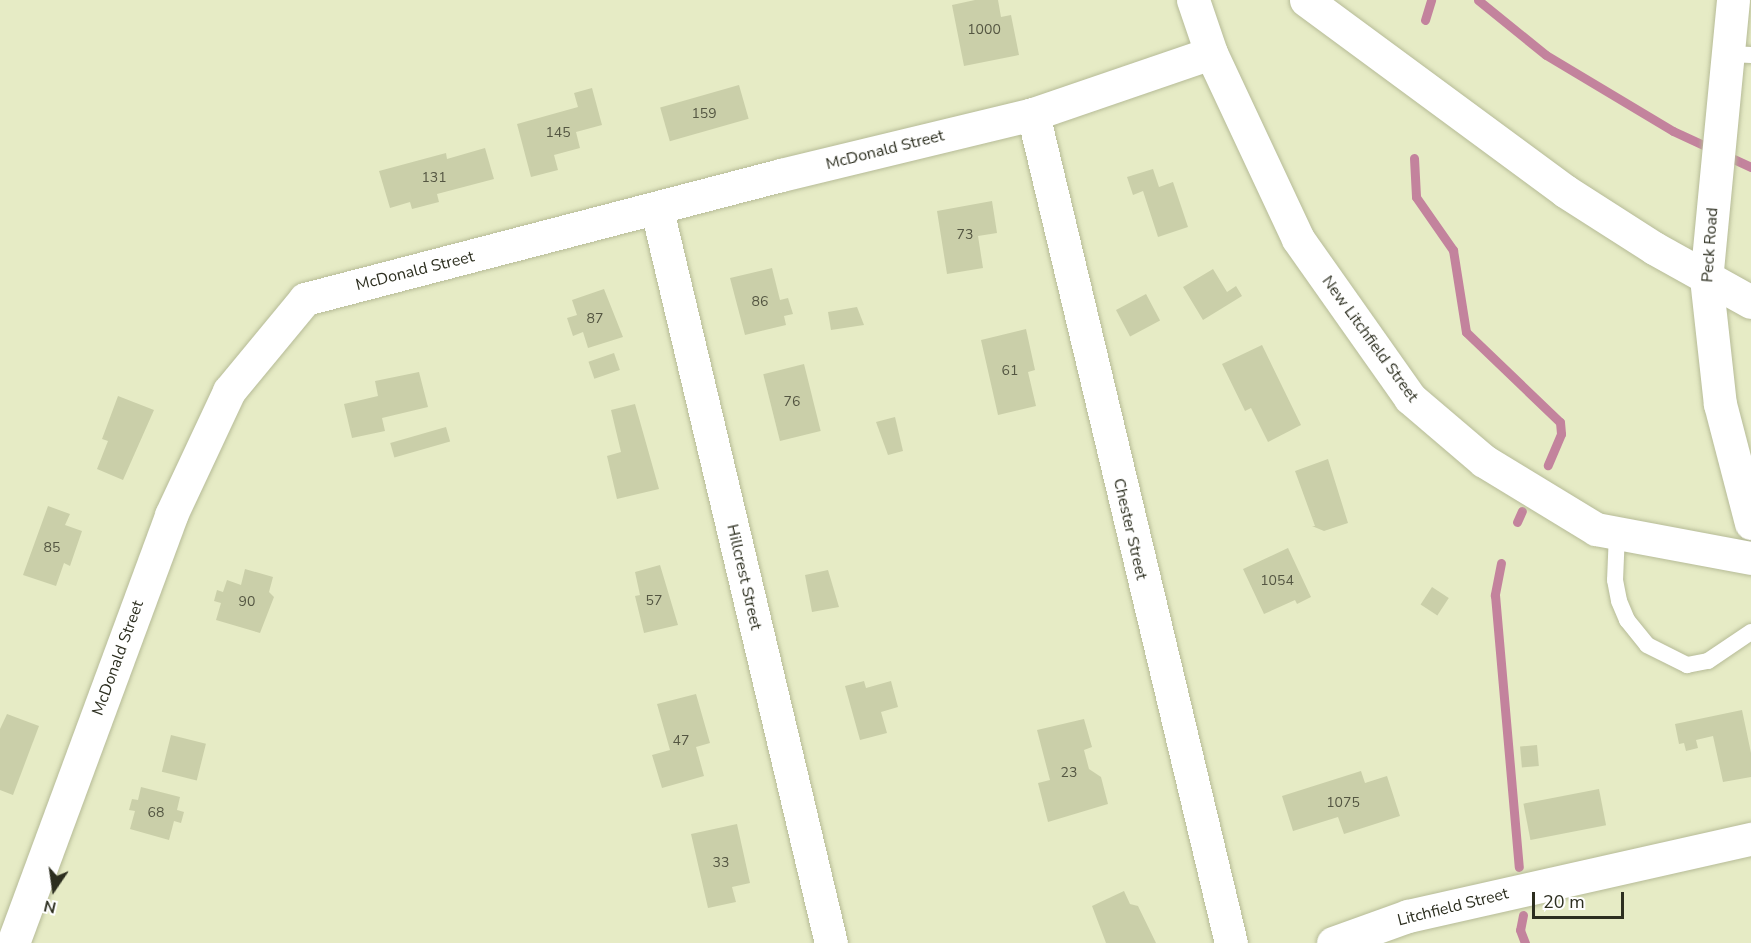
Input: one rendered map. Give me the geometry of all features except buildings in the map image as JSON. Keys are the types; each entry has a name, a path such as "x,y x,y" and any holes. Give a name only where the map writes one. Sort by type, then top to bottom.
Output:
{"main road":[{"name":"New Litchfield Street","path":"1193,0 1210,52 1298,239 1410,398 1484,461 1596,529 1751,558"},
{"path":"1306,0 1565,192 1706,278 1751,302"},
{"name":"Peck Road","path":"1733,0 1741,54 1713,200 1706,278 1720,404 1751,523"},
{"name":"McDonald Street","path":"13,943 171,515 229,391 305,299 657,210 782,175 1033,114 1210,52"},
{"name":"Chester Street","path":"1033,114 1231,943"},
{"name":"Hillcrest Street","path":"657,210 831,943"},
{"name":"Litchfield Street","path":"1333,943 1408,916 1751,839"}],"lane":[{"path":"1617,533 1615,580 1619,601 1627,620 1647,645 1687,665 1708,661 1751,632"}],"waterway":[{"path":"1425,20 1431,0"},
{"path":"1478,0 1546,55 1673,131 1751,167"},
{"path":"1414,158 1416,197 1453,250 1466,332 1560,422 1561,434 1548,465"},
{"path":"1517,522 1522,511"},
{"path":"1501,563 1495,595 1519,867"},
{"path":"1523,915 1520,930 1525,943"}]}
